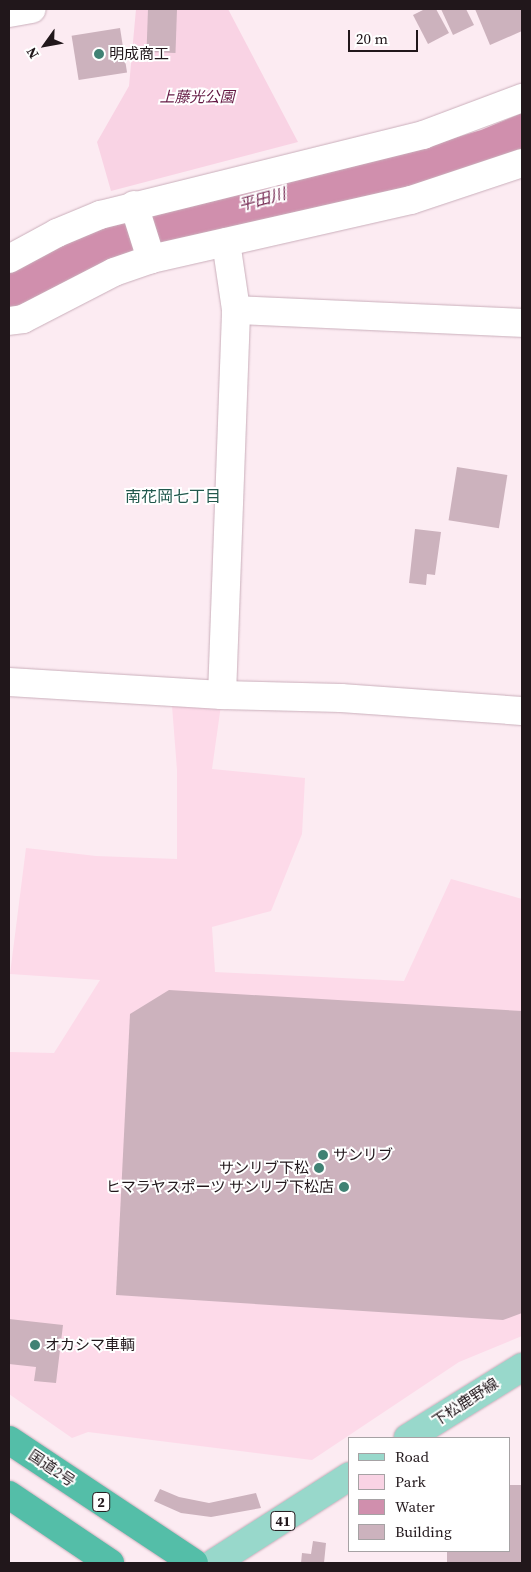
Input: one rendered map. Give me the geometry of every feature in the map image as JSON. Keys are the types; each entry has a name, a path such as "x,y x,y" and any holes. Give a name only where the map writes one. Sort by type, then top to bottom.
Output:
{"highway":[{"name":"国道2号","path":"9,1440 194,1563"},
{"path":"9,1495 110,1563"}],"main road":[{"name":"下松鹿野線","path":"410,1437 522,1367"},
{"name":"41","path":"214,1563 348,1477"}],"street":[{"path":"9,13 32,9"},
{"path":"9,259 57,233 100,214 135,209 423,135 522,98"},
{"path":"9,321 22,318 150,256 226,242 411,200 522,163"},
{"path":"135,209 150,256"},
{"path":"222,695 236,310 226,242"},
{"path":"236,310 522,323"},
{"path":"9,682 222,695 341,698 522,711"}],"shaded area":[{"path":"171,693 222,698 212,769 305,778 302,834 271,911 212,927 215,972 404,981 451,879 522,899 522,1336 459,1362 312,1460 88,1432 72,1438 9,1394 9,1052 54,1053 100,980 10,974 26,848 96,856 177,859 177,770"}],"green space":[{"name":"上藤光公園","path":"136,9 228,9 298,142 111,191 97,142 129,86"}],"water":[{"name":"平田川","path":"522,113 522,150 421,185 52,292 9,309 9,269 67,237 427,146 481,130"}],"building":[{"path":"148,9 177,10 175,53 146,52"},
{"path":"425,9 436,9 449,33 428,44 413,15"},
{"path":"441,9 466,9 474,25 453,35"},
{"path":"475,9 522,9 522,31 490,45"},
{"name":"明成商工","path":"120,28 127,72 79,80 72,36"},
{"path":"457,467 507,475 499,528 449,520"},
{"path":"415,529 441,532 435,575 427,574 426,585 409,583"},
{"name":"サンリブ","path":"169,990 522,1011 522,1313 503,1320 116,1295 130,1014"},
{"name":"オカシマ車輌","path":"9,1319 63,1325 56,1383 34,1381 36,1367 9,1364"},
{"path":"511,1485 522,1485 522,1563 447,1563 447,1552 511,1552"},
{"path":"160,1489 179,1497 209,1503 256,1493 261,1508 211,1517 181,1513 154,1501"},
{"path":"313,1541 326,1543 324,1563 301,1563 302,1553 311,1554"}],"place":[{"name":"明成商工","path":"99,54"},
{"name":"サンリブ","path":"323,1155"},
{"name":"サンリブ下松","path":"319,1168"},
{"name":"ヒマラヤスポーツ サンリブ下松店","path":"344,1187"},
{"name":"オカシマ車輌","path":"35,1345"}],"district":[{"name":"南花岡七丁目","path":"173,496"}]}
